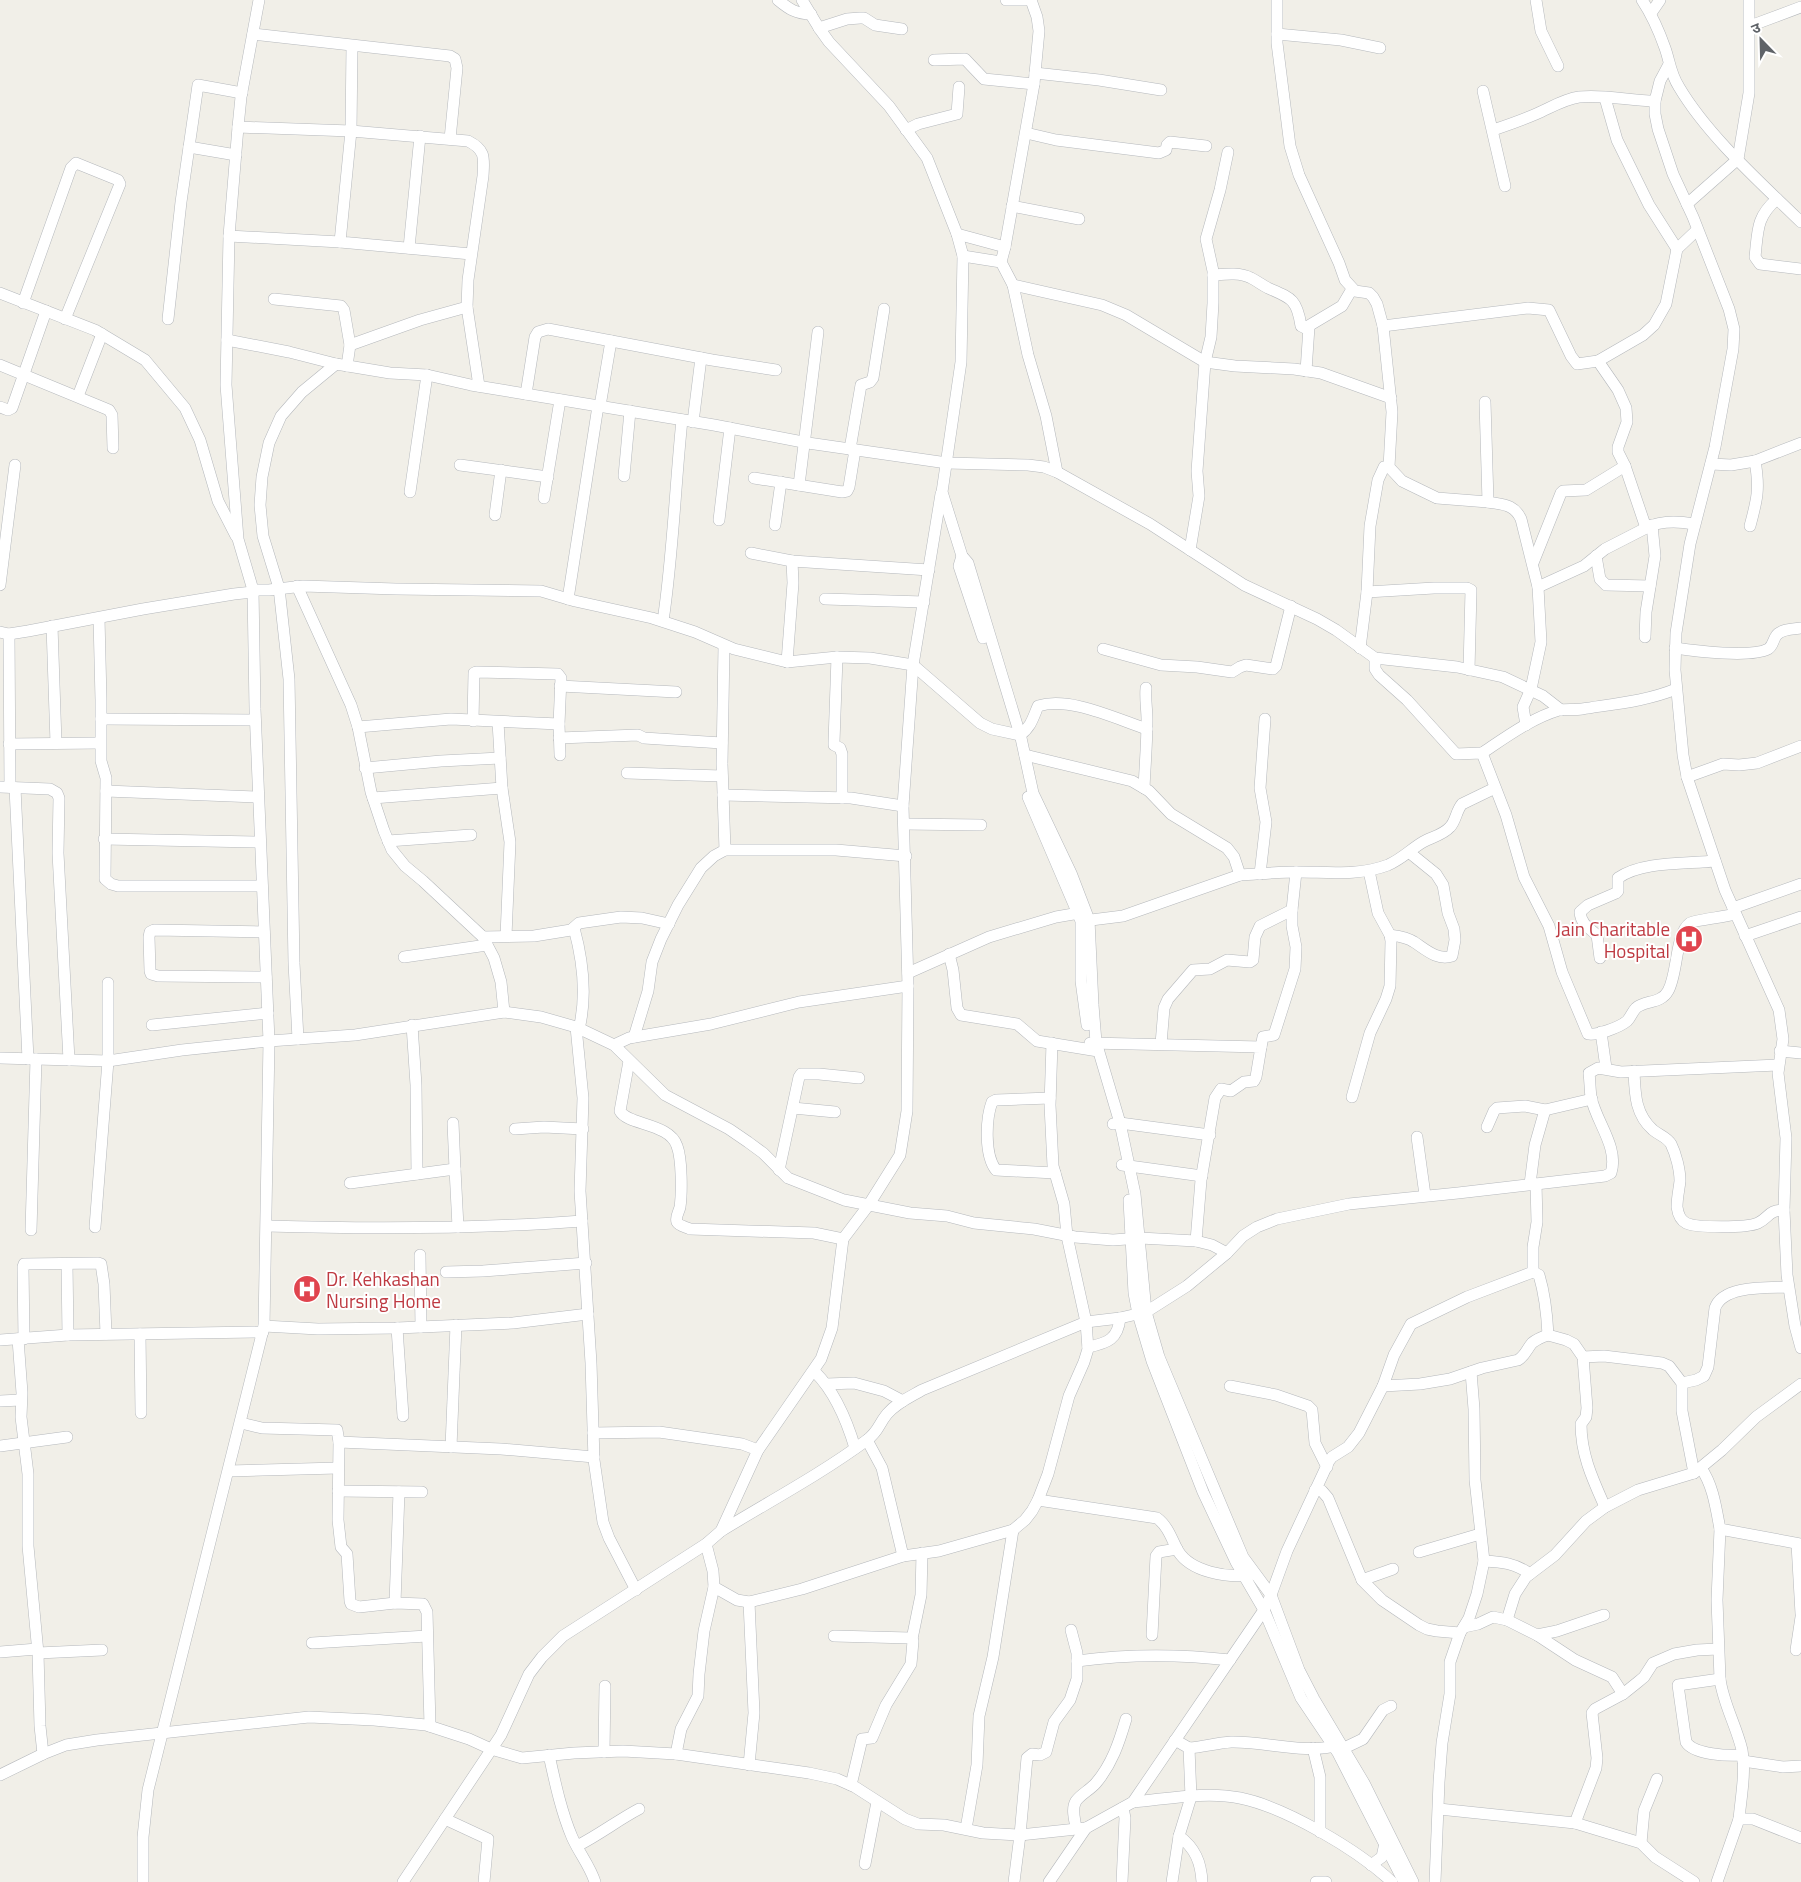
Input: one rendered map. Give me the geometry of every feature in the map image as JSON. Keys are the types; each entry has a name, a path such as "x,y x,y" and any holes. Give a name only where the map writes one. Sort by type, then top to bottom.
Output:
{"street":[{"path":"238,539 226,385 229,236 242,93 259,0"},
{"path":"778,0 794,12 810,14"},
{"path":"721,1531 758,1450 814,1372 827,1346 832,1328 843,1239 868,1206 900,1155 905,1132 907,1111 908,973 906,856 903,806 913,665 947,463 961,362 963,256 957,234 927,158 889,106 829,42 802,0"},
{"path":"1006,0 1024,0"},
{"path":"1031,0 1037,17 1039,31 1035,78 1001,262 1013,285 1028,355 1046,416 1057,472"},
{"path":"1277,0 1277,34 1290,146 1299,176 1345,280 1352,289 1373,297 1383,326 1392,412 1389,467 1402,481 1437,498 1488,502 1512,507 1517,512 1533,563 1538,587 1541,642 1531,689 1523,707 1526,725"},
{"path":"1536,0 1540,31 1558,66"},
{"path":"1642,0 1651,13 1665,49 1668,66 1678,86 1703,122 1801,222"},
{"path":"1651,13 1660,0"},
{"path":"1687,204 1738,159 1749,93 1749,0"},
{"path":"1750,26 1801,7"},
{"path":"819,28 847,19 864,18 875,25 902,30"},
{"path":"253,34 450,56 455,59 457,68 450,139"},
{"path":"1277,34 1341,40 1380,48"},
{"path":"340,242 351,131 352,46"},
{"path":"934,60 965,59 984,79 1099,80 1161,90"},
{"path":"1668,66 1660,81 1655,114 1665,152 1729,309 1734,329 1733,349 1711,464 1694,524 1686,567 1674,648 1676,689 1687,777 1734,911 1779,1010 1783,1039 1778,1065 1786,1138 1784,1210 1788,1287 1801,1348"},
{"path":"168,319 181,202 198,85 242,93"},
{"path":"906,130 918,124 957,114 959,87"},
{"path":"1483,91 1505,186"},
{"path":"1493,130 1513,124 1559,103 1577,98 1656,101"},
{"path":"1605,98 1617,140 1649,205 1677,249"},
{"path":"238,127 351,131 420,136 468,141 478,146 482,151 484,160 481,194 468,280 467,308 479,386"},
{"path":"1026,133 1056,140 1160,153 1166,150 1170,142 1206,146"},
{"path":"409,248 420,136"},
{"path":"189,148 236,155"},
{"path":"1190,550 1199,496 1197,471 1205,362 1211,337 1213,275 1206,239 1220,190 1228,152"},
{"path":"23,302 71,168 76,163 118,180 120,184 65,319"},
{"path":"1777,199 1766,209 1761,218 1755,257 1760,264 1801,270"},
{"path":"1012,206 1079,219"},
{"path":"1383,326 1528,308 1549,310 1571,356 1577,364 1598,361 1644,335 1654,325 1666,304 1677,249 1696,230"},
{"path":"957,234 1005,247"},
{"path":"229,236 340,242 471,254"},
{"path":"963,256 1001,262"},
{"path":"1213,275 1236,274 1250,277 1288,296 1297,308 1301,326 1305,328 1342,306 1352,289"},
{"path":"1013,285 1102,305 1126,315 1205,362 1235,366 1306,370 1321,373 1391,398"},
{"path":"0,293 102,334 145,360 185,408 200,440 218,500 238,539 253,591 255,720 269,1041 264,1329 148,1790 143,1838 144,1882"},
{"path":"274,299 341,306 344,310 350,345 341,365 302,392 281,416 269,443 262,477 260,504 263,536 279,588 289,679 294,963 298,1039"},
{"path":"350,345 412,323 467,308"},
{"path":"754,478 842,492 847,491 861,385 870,382 873,378 884,309"},
{"path":"0,407 8,410 12,408 46,312"},
{"path":"1306,370 1309,327"},
{"path":"526,394 535,337 538,332 548,329 776,370"},
{"path":"799,485 818,332"},
{"path":"78,396 102,334"},
{"path":"227,340 289,352 341,365 390,373 427,376 730,428 804,443 947,463 1044,467 1057,472 1173,537 1244,585 1291,606 1336,630 1375,658 1469,670 1503,677 1531,689 1561,710"},
{"path":"568,599 611,341"},
{"path":"663,621 671,561 673,512 688,421 701,358"},
{"path":"1598,361 1618,390 1626,408 1627,422 1618,452 1626,466 1649,526 1655,556 1646,612 1646,637"},
{"path":"0,365 78,396 111,413 113,448"},
{"path":"410,492 427,376"},
{"path":"544,498 560,400"},
{"path":"1485,402 1488,502"},
{"path":"624,476 630,411"},
{"path":"719,520 730,428"},
{"path":"1711,464 1731,465 1755,462 1801,443"},
{"path":"1750,526 1759,486 1755,462"},
{"path":"0,585 15,465"},
{"path":"460,465 548,477"},
{"path":"1533,563 1561,493 1563,491 1586,490 1626,466"},
{"path":"1360,648 1368,592 1368,563 1373,508 1381,472 1384,467 1389,467"},
{"path":"495,515 501,470"},
{"path":"775,525 781,482"},
{"path":"942,492 962,556 968,563 1016,734 1024,784 1031,808 1084,917"},
{"path":"1538,587 1584,566 1605,549 1649,526 1674,521 1694,524"},
{"path":"751,553 792,561 928,570"},
{"path":"1596,556 1600,579 1603,583 1613,586 1650,586"},
{"path":"787,662 793,583 792,561"},
{"path":"297,586 351,705 358,727 365,768 373,798 392,850 405,866 485,941 494,958 501,982 504,1012"},
{"path":"31,1230 32,1059 8,787 9,744 4,633 234,594 297,586 344,586 396,590 541,591 663,621 695,632 724,646 787,662 837,657 870,658 913,665 980,723 986,727 1016,734 1028,729 1038,706 1042,705 1076,706 1147,729"},
{"path":"1368,592 1434,588 1467,588 1471,590 1469,670"},
{"path":"825,599 924,602"},
{"path":"1103,648 1161,665 1197,666 1232,672 1246,665 1273,669 1276,666 1291,606"},
{"path":"99,618 100,743 101,761 106,778 105,879 111,884 118,886 262,886"},
{"path":"52,626 56,743"},
{"path":"1674,648 1730,653 1758,652 1768,649 1779,632 1801,628"},
{"path":"724,646 722,776 725,850"},
{"path":"837,657 834,745 840,748 842,754 842,798"},
{"path":"1375,658 1375,669 1379,675 1407,700 1456,754 1482,753 1526,725 1561,710 1582,709 1634,700 1676,689"},
{"path":"473,721 474,673 558,674 561,678 560,755"},
{"path":"560,686 676,692"},
{"path":"1144,788 1147,729 1144,702 1146,688"},
{"path":"101,719 255,720"},
{"path":"358,727 451,719 559,724"},
{"path":"1260,874 1266,822 1260,788 1265,719"},
{"path":"498,722 502,788 510,842 506,936"},
{"path":"1016,734 1025,755 1033,793 1084,917 1092,1005 1093,1047 1117,1123 1126,1165 1135,1194 1136,1238 1142,1313 1301,1698 1364,1783 1413,1882"},
{"path":"559,738 638,735 644,738 722,743"},
{"path":"9,744 100,743"},
{"path":"1687,777 1723,764 1757,763 1801,746"},
{"path":"1482,753 1506,815 1524,877 1548,926 1562,972 1584,1030 1588,1034 1592,1035 1614,1028 1626,1022 1637,1007 1660,1000 1665,996 1675,974 1681,940 1689,924 1697,920 1709,920 1801,884"},
{"path":"1025,755 1132,781 1144,788 1171,814 1228,848 1234,856 1240,875"},
{"path":"365,768 500,758"},
{"path":"627,773 722,776"},
{"path":"8,787 50,789 57,793 59,798 58,853 69,1060"},
{"path":"373,798 502,788"},
{"path":"908,973 988,937 1026,925 1056,917 1123,916 1240,875 1369,871 1388,865 1410,853 1420,844 1446,831 1452,826 1462,804 1495,788"},
{"path":"106,791 258,797"},
{"path":"723,795 842,798 903,806"},
{"path":"904,824 981,825"},
{"path":"388,841 471,835"},
{"path":"104,838 260,842"},
{"path":"634,1037 648,991 652,962 669,924 701,868 714,856 725,850 836,850 906,856"},
{"path":"1390,935 1414,942 1428,952 1441,957 1452,956 1454,928 1448,913 1443,885 1436,874 1410,853"},
{"path":"1600,958 1597,936 1586,927 1580,912 1588,905 1616,893 1618,891 1618,878 1624,874 1647,867 1715,861"},
{"path":"1352,1097 1370,1033 1390,986 1392,948 1390,935 1378,913 1369,871"},
{"path":"1196,1241 1202,1176 1214,1102 1218,1092 1225,1089 1231,1091 1244,1082 1254,1081 1263,1037 1274,1035 1294,969 1296,947 1292,926 1292,910 1296,872"},
{"path":"1161,1044 1164,1008 1168,999 1193,970 1210,969 1227,960 1250,962 1253,960 1255,937 1260,926 1292,910"},
{"path":"404,956 506,936 534,936 571,930 579,923 621,917 642,918 669,924"},
{"path":"1746,936 1801,917"},
{"path":"574,928 579,947 584,1006 578,1028 583,1098 580,1191 586,1263 594,1457 603,1522 609,1538 636,1590"},
{"path":"264,932 154,930 150,932 149,937 150,974 266,977"},
{"path":"949,954 953,970 957,1008 961,1015 1018,1024 1037,1041 1093,1047 1161,1044 1261,1047"},
{"path":"95,1227 108,1061 108,983"},
{"path":"614,1046 625,1039 712,1024 822,997 908,986"},
{"path":"0,1058 108,1061 182,1050 355,1034 504,1012 541,1017 578,1028 614,1046 665,1095 729,1129 763,1153 788,1178 812,1189 868,1206 910,1213 947,1216 974,1223 1041,1230 1067,1236 1113,1240 1136,1238 1196,1241 1212,1245 1227,1253"},
{"path":"152,1025 268,1013"},
{"path":"412,1025 416,1085 417,1174"},
{"path":"1601,1032 1606,1068"},
{"path":"714,1587 737,1600 749,1602 802,1589 903,1556 939,1551 1013,1530 1025,1520 1038,1500 1048,1474 1069,1396 1084,1362 1088,1347 1086,1322 1067,1236 1064,1204 1053,1166 1050,1098 1052,1043"},
{"path":"1780,1051 1801,1053"},
{"path":"629,1061 620,1111 627,1117 662,1130 678,1146 680,1206 676,1217 680,1225 690,1229 814,1233 843,1239"},
{"path":"405,1881 501,1735 529,1674 542,1657 563,1636 706,1544 721,1531 867,1440 880,1428 888,1412 903,1401 940,1382 1086,1322 1142,1313 1187,1286 1250,1231 1276,1219 1349,1204 1606,1176 1611,1173 1613,1158 1603,1125 1592,1099 1589,1073 1598,1068 1634,1072 1778,1065"},
{"path":"1634,1072 1635,1100 1640,1114 1646,1124 1664,1137 1671,1145 1680,1174 1677,1210 1681,1220 1688,1224 1703,1226 1743,1227 1757,1223 1770,1213 1784,1210"},
{"path":"779,1170 801,1074 859,1078"},
{"path":"1050,1098 996,1100 992,1102 987,1125 990,1152 993,1166 996,1170 1055,1173"},
{"path":"1487,1128 1497,1108 1525,1106 1545,1110 1592,1099"},
{"path":"793,1108 834,1112"},
{"path":"1533,1272 1532,1247 1537,1222 1533,1184 1535,1146 1545,1110"},
{"path":"453,1123 458,1227"},
{"path":"1117,1123 1210,1135"},
{"path":"515,1129 544,1127 583,1129"},
{"path":"1417,1137 1426,1195"},
{"path":"1126,1165 1202,1176"},
{"path":"350,1183 455,1169"},
{"path":"267,1226 458,1227 582,1221"},
{"path":"420,1255 421,1327"},
{"path":"446,1272 586,1263"},
{"path":"67,1264 68,1335"},
{"path":"43,1754 40,1726 38,1651 28,1546 28,1474 21,1417 23,1265 101,1264 104,1284 106,1334"},
{"path":"1122,1882 1125,1818 1128,1805 1176,1740 1264,1610 1287,1551 1332,1456 1348,1447 1359,1433 1383,1386 1394,1355 1411,1324 1467,1297 1533,1272 1539,1275 1542,1284 1548,1335"},
{"path":"1682,1383 1704,1376 1708,1367 1715,1308 1718,1301 1732,1293 1746,1290 1788,1287"},
{"path":"0,1340 68,1335 264,1329 397,1328 513,1323 588,1314"},
{"path":"1088,1347 1106,1342 1113,1337 1120,1318"},
{"path":"451,1446 456,1325"},
{"path":"397,1328 402,1416"},
{"path":"140,1334 141,1413"},
{"path":"1383,1386 1420,1384 1450,1379 1518,1360 1523,1357 1531,1344 1548,1335 1574,1344 1583,1357 1587,1408 1586,1418 1581,1424 1588,1469 1605,1507"},
{"path":"1583,1357 1604,1356 1662,1363 1669,1366 1682,1383 1682,1412 1698,1471 1707,1476 1712,1490 1720,1528 1716,1600 1721,1691 1743,1758 1739,1819 1716,1882"},
{"path":"814,1372 826,1384 837,1402 855,1448"},
{"path":"1435,1882 1439,1782 1442,1743 1450,1694 1450,1662 1477,1594 1484,1560 1475,1480 1474,1409 1471,1372"},
{"path":"826,1384 854,1383 884,1391 903,1401"},
{"path":"1507,1620 1515,1594 1520,1585 1530,1574 1556,1555 1577,1529 1605,1507 1643,1488 1698,1471 1756,1417 1801,1384"},
{"path":"1230,1386 1276,1395 1308,1406 1312,1410 1315,1443 1327,1467"},
{"path":"0,1401 22,1400"},
{"path":"240,1423 262,1428 334,1429 339,1434 338,1520 340,1544 346,1554 352,1604 359,1607 395,1603 423,1604 427,1612 430,1726"},
{"path":"593,1432 659,1432 742,1444 758,1450"},
{"path":"0,1446 66,1437"},
{"path":"867,1440 882,1468 903,1556"},
{"path":"339,1442 451,1446 594,1457"},
{"path":"229,1471 338,1468"},
{"path":"1316,1490 1322,1491 1328,1498 1362,1580 1382,1600 1419,1625 1437,1631 1462,1630 1494,1617 1507,1620 1537,1635 1575,1660 1612,1677 1624,1694"},
{"path":"338,1491 422,1492"},
{"path":"395,1603 398,1492"},
{"path":"1038,1500 1157,1518 1163,1522 1177,1549 1184,1558 1196,1566 1214,1572 1250,1575 1271,1595 1300,1670 1404,1882"},
{"path":"1720,1528 1799,1544 1801,1615 1796,1650"},
{"path":"966,1829 977,1765 979,1716 993,1656 1013,1530"},
{"path":"1419,1552 1480,1534"},
{"path":"676,1754 682,1729 698,1696 698,1674 704,1631 714,1587 713,1571 706,1544"},
{"path":"1152,1635 1156,1556 1159,1552 1177,1549"},
{"path":"851,1785 862,1739 872,1738 886,1705 911,1664 912,1639 921,1595 922,1553"},
{"path":"1484,1560 1519,1566 1530,1574"},
{"path":"1362,1580 1393,1569"},
{"path":"749,1602 754,1713 749,1765"},
{"path":"1537,1635 1557,1631 1604,1615"},
{"path":"1014,1882 1027,1758 1032,1754 1040,1755 1046,1752 1054,1722 1070,1700 1077,1680 1077,1653 1071,1630"},
{"path":"312,1643 427,1636"},
{"path":"834,1636 912,1639"},
{"path":"1575,1823 1596,1768 1597,1758 1592,1713 1598,1706 1624,1694 1644,1677 1653,1663 1667,1656 1697,1650 1718,1649"},
{"path":"0,1652 102,1650"},
{"path":"1077,1661 1140,1655 1230,1660"},
{"path":"1720,1679 1678,1685 1686,1742 1691,1748 1719,1756 1743,1758 1778,1766 1801,1766"},
{"path":"604,1752 605,1686"},
{"path":"1176,1740 1188,1748 1231,1742 1339,1748 1363,1740 1383,1710 1391,1706"},
{"path":"0,1775 66,1745 97,1740 309,1717 374,1720 430,1726 469,1738 491,1749 522,1758 549,1754 604,1752 676,1754 809,1773 836,1779 851,1785 906,1819 918,1824 944,1825 983,1833 1020,1835 1081,1828 1128,1805 1191,1797 1220,1796 1248,1800 1271,1807 1339,1842 1392,1882"},
{"path":"1081,1828 1074,1813 1076,1802 1095,1784 1106,1770 1120,1742 1126,1720"},
{"path":"1172,1882 1179,1836 1191,1797 1188,1748"},
{"path":"1313,1748 1320,1777 1320,1832"},
{"path":"549,1754 564,1815 595,1882"},
{"path":"1641,1843 1644,1811 1657,1779"},
{"path":"865,1864 877,1802"},
{"path":"577,1846 639,1809"},
{"path":"1439,1810 1575,1823 1641,1843 1655,1857 1694,1882"},
{"path":"1739,1819 1753,1818 1801,1838"},
{"path":"445,1819 488,1839 484,1882"},
{"path":"1049,1882 1081,1828"},
{"path":"1179,1836 1187,1842 1199,1860 1202,1882"},
{"path":"1371,1865 1382,1857 1385,1843"},
{"path":"1316,1882 1326,1882"}],"place":[{"name":"Jain Charitable Hospital","path":"1689,939"},
{"name":"Dr. Kehkashan Nursing Home","path":"307,1289"}]}
